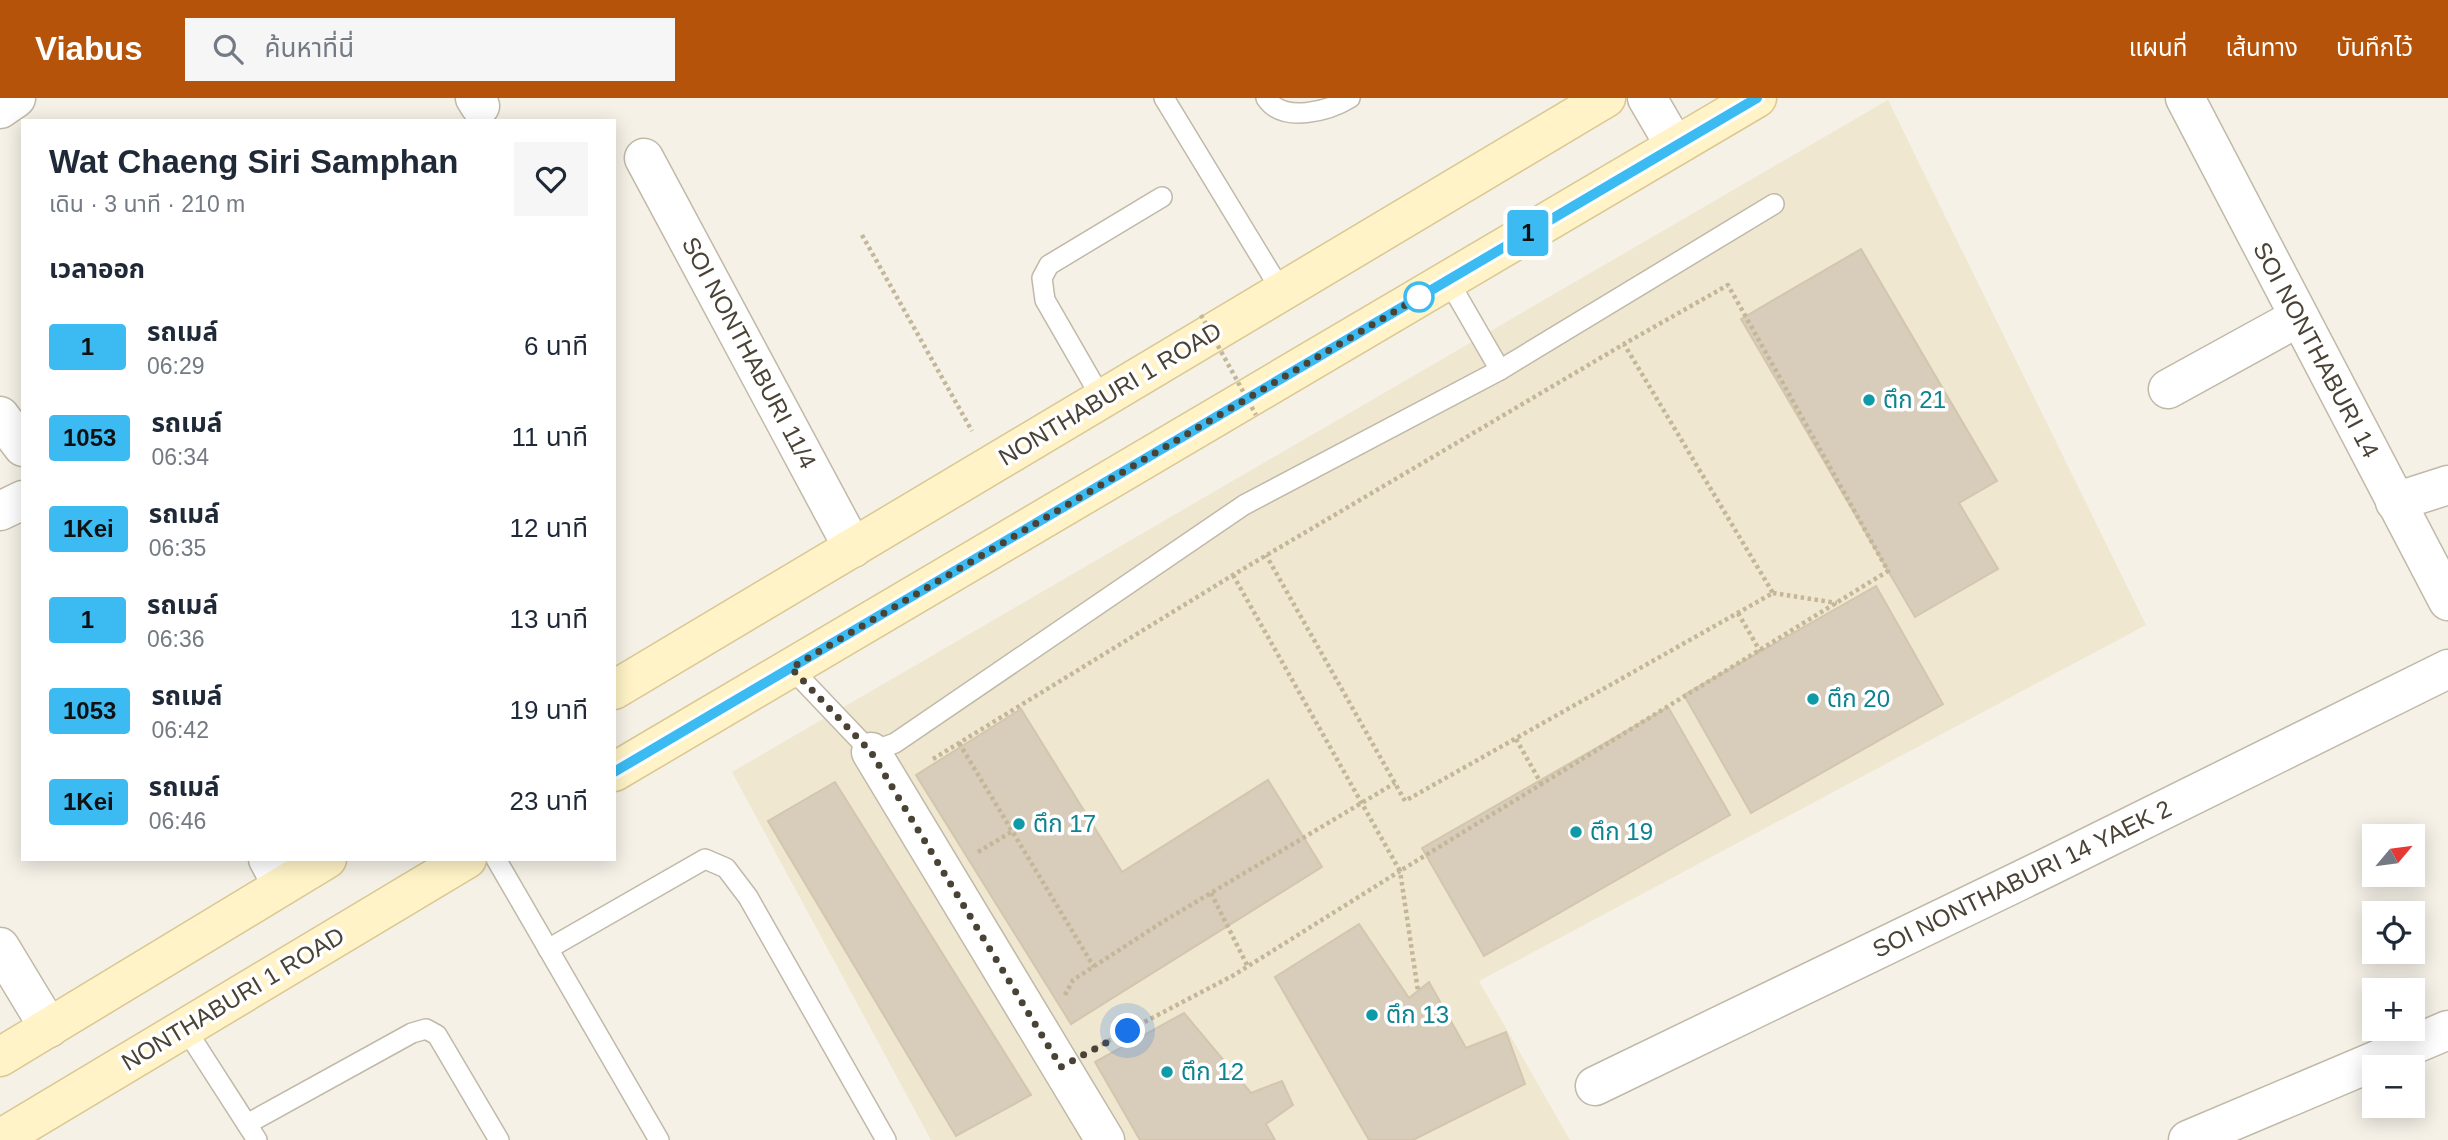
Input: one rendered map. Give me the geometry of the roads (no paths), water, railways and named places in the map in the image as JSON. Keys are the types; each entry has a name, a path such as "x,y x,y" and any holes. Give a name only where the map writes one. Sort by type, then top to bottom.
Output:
{"main road":[{"name":"NONTHABURI 1 ROAD","path":"616,689 1606,98"},
{"path":"616,771 1757,98"},
{"path":"0,1057 49,1028 275,872 319,861"},
{"name":"NONTHABURI 1 ROAD","path":"0,1139 464,861"}],"street":[{"path":"0,109 16,98"},
{"path":"1647,98 1675,146"},
{"name":"SOI NONTHABURI 14","path":"2185,98 2448,601"},
{"name":"SOI NONTHABURI 11/4","path":"644,158 853,548"},
{"path":"2168,389 2299,317"},
{"path":"0,416 21,444"},
{"path":"2401,514 2448,485"},
{"path":"0,511 21,501"},
{"path":"2401,514 2448,511"},
{"name":"SOI NONTHABURI 14 YAEK 2","path":"1595,1086 2046,869 2448,669"},
{"path":"880,768 1105,1140"},
{"path":"0,947 49,1028"},
{"path":"2188,1140 2448,1030"}],"lane":[{"path":"1164,98 1282,292"},
{"path":"1266,98 1270,104 1295,114 1341,104 1350,98"},
{"path":"1102,399 1045,300 1042,278 1049,265 1162,197"},
{"path":"791,668 880,768 895,743 1244,505 1500,370 1774,204"},
{"path":"1448,280 1500,370"},
{"path":"548,949 705,859 726,868 748,897 886,1140"},
{"path":"497,861 659,1140"},
{"path":"185,1028 252,1132 412,1033 426,1029 437,1035 499,1140"}],"place":[{"name":"ตึก 21","path":"1869,400"},
{"name":"ตึก 20","path":"1813,699"},
{"name":"ตึก 17","path":"1019,824"},
{"name":"ตึก 19","path":"1576,832"},
{"name":"ตึก 13","path":"1372,1015"},
{"name":"ตึก 12","path":"1167,1072"}]}
